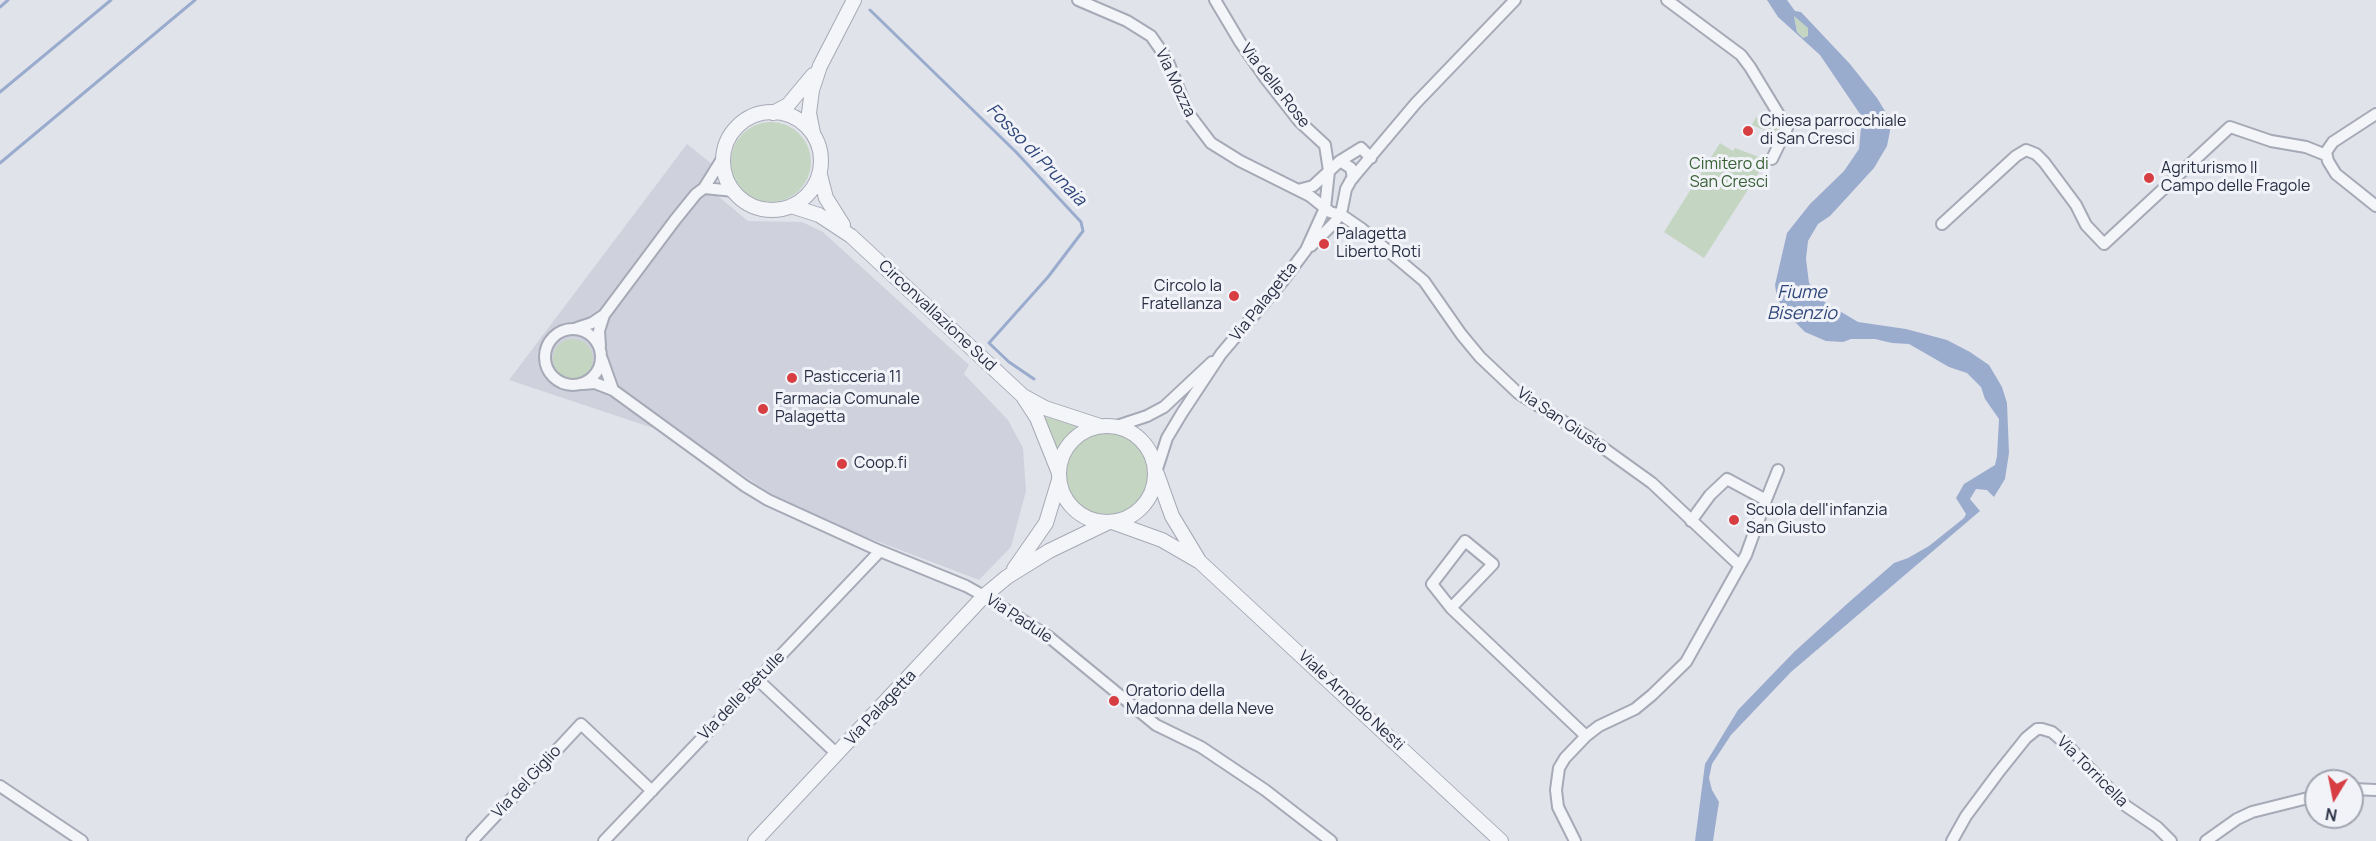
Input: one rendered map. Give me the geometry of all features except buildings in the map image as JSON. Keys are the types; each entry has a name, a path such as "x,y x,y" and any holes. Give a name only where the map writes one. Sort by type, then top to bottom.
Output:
{"street":[{"path":"734,191 724,172 727,142 740,125 758,115 772,113 788,105 820,66 854,0"},
{"name":"Via Mozza","path":"1078,0 1127,21 1148,33 1167,59 1184,106 1205,138 1226,153 1317,200 1325,208"},
{"name":"Via delle Rose","path":"1215,0 1240,42 1271,86 1299,121 1324,143 1329,171"},
{"path":"1339,214 1347,187 1353,178 1416,103 1515,0"},
{"path":"1667,0 1741,55 1750,67 1787,128 1772,159"},
{"name":"Circonvallazione Sud","path":"820,66 809,107 810,128 821,156 820,179 823,193 851,236"},
{"path":"772,113 796,119 804,124 815,138"},
{"path":"2376,114 2333,142 2327,148 2326,155 2330,167 2341,179 2376,206"},
{"path":"1942,224 2025,150 2036,154 2044,162 2076,205 2086,225 2104,244 2230,127 2271,141 2306,147 2326,155"},
{"path":"1298,190 1313,186 1340,161 1361,147 1371,158"},
{"path":"583,384 596,374 601,354 599,331 604,315 680,213 704,188 724,156"},
{"path":"1340,161 1351,168 1353,178"},
{"path":"791,206 812,190 820,168"},
{"path":"1325,208 1329,171"},
{"path":"704,188 734,191"},
{"name":"Circonvallazione Sud","path":"734,191 741,199 760,208 781,209 791,206 819,215 851,236 1023,396 1045,408 1100,426"},
{"name":"Via San Giusto","path":"1325,208 1352,221 1425,281 1461,334 1480,357 1518,393 1588,437 1652,483 1739,565"},
{"name":"Via Palagetta","path":"1306,250 1325,208"},
{"name":"Via Palagetta","path":"1114,427 1147,416 1164,407 1221,354 1306,250 1332,225 1339,214"},
{"path":"604,315 592,323 559,332 552,337 545,352 545,361 547,369 558,381 566,385 596,383 613,390"},
{"path":"576,328 591,335 601,354 613,390"},
{"name":"Via Palagetta","path":"755,841 984,596 1007,577 1049,551 1140,510 1151,495 1156,472 1170,433 1221,354"},
{"name":"Via Padule","path":"613,390 768,500 880,551 966,586 984,596 1058,644 1156,725 1201,747 1265,790 1331,841"},
{"name":"Circonvallazione Sud","path":"1023,396 1037,418 1059,475"},
{"name":"Via Palagetta","path":"1007,577 1038,538 1046,523 1062,457 1070,442 1088,429 1100,426 1114,427 1132,433 1143,443 1153,458 1156,472"},
{"path":"1575,841 1558,807 1557,775 1565,758 1599,726 1635,709 1686,663 1754,538 1778,470"},
{"name":"Viale Arnoldo Nesti","path":"1156,472 1172,516 1200,562"},
{"path":"1059,475 1064,496 1075,510 1090,519 1110,522"},
{"path":"1690,520 1710,495 1727,479 1766,500"},
{"name":"Viale Arnoldo Nesti","path":"1110,522 1162,540 1200,562 1501,841"},
{"path":"1451,608 1493,564 1465,541 1432,584 1451,608 1586,736"},
{"name":"Via delle Betulle","path":"604,841 880,551"},
{"path":"757,679 837,754"},
{"name":"Via del Giglio","path":"472,841 581,724 652,791"},
{"name":"Via Torricella","path":"1952,841 1966,816 1998,773 2026,738 2037,729 2052,732 2126,806 2172,841"},
{"path":"0,786 82,841"},
{"path":"2206,841 2237,819 2252,812 2304,799"}],"shaded area":[{"path":"687,144 712,164 718,196 748,221 802,222 823,232 969,365 964,374 1008,420 1023,448 1026,491 1011,547 979,580 861,535 779,499 692,441 509,380"}],"green space":[{"path":"1794,15 1808,28 1809,36 1803,38 1797,32"},
{"path":"1771,114 1781,124 1776,135 1752,125 1756,117 1766,124"},
{"path":"771,122 786,125 799,134 808,147 811,162 808,177 799,190 786,199 771,202 756,199 743,190 734,177 731,162 734,147 743,134 756,125"},
{"name":"Cimitero di San Cresci","path":"1720,143 1733,151 1735,148 1767,160 1704,258 1664,232"},
{"path":"573,339 581,340 587,345 592,351 592,367 587,373 581,378 573,379 565,378 559,373 554,367 553,359 554,351 559,345 565,340"},
{"path":"1043,416 1077,426 1057,450"},
{"path":"1108,432 1124,435 1138,444 1147,458 1150,474 1147,490 1138,504 1124,513 1108,516 1092,513 1078,504 1069,490 1066,474 1069,458 1078,444 1092,435"}],"water":[{"name":"Fiume Bisenzio","path":"1767,0 1787,0 1795,11 1801,12 1850,64 1888,116 1890,131 1887,146 1874,168 1830,216 1818,224 1808,241 1806,259 1809,283 1823,301 1858,322 1906,329 1947,340 1989,365 2002,387 2007,403 2009,453 2005,479 1994,497 1987,490 1976,489 1970,499 1980,511 1791,672 1731,735 1712,764 1709,778 1712,790 1719,802 1713,841 1695,841 1705,764 1738,710 1794,652 1894,563 1929,546 1964,518 1966,514 1956,498 1964,484 1995,465 1997,456 1999,419 1985,399 1981,387 1967,373 1949,367 1909,344 1875,339 1826,341 1805,332 1788,315 1777,298 1775,285 1787,233 1810,204 1844,171 1859,149 1862,117 1820,55 1778,17","holes":["1794,16 1808,28 1808,36 1803,38 1797,32"]}],"waterway":[{"path":"0,7 8,0"},
{"path":"0,92 111,0"},
{"path":"0,163 195,0"},
{"name":"Fosso di Prunaia","path":"870,10 1016,152 1081,222 1083,231 1048,277 989,343 1009,362 1034,379"}],"place":[{"name":"Chiesa parrocchiale di San Cresci","path":"1748,131"},
{"name":"Agriturismo Il Campo delle Fragole","path":"2149,178"},
{"name":"Palagetta Liberto Roti","path":"1324,244"},
{"name":"Circolo la Fratellanza","path":"1234,296"},
{"name":"Pasticceria 11","path":"792,378"},
{"name":"Farmacia Comunale Palagetta","path":"763,409"},
{"name":"Coop.fi","path":"842,464"},
{"name":"Scuola dell'infanzia San Giusto","path":"1734,520"},
{"name":"Oratorio della Madonna della Neve","path":"1114,701"}]}
